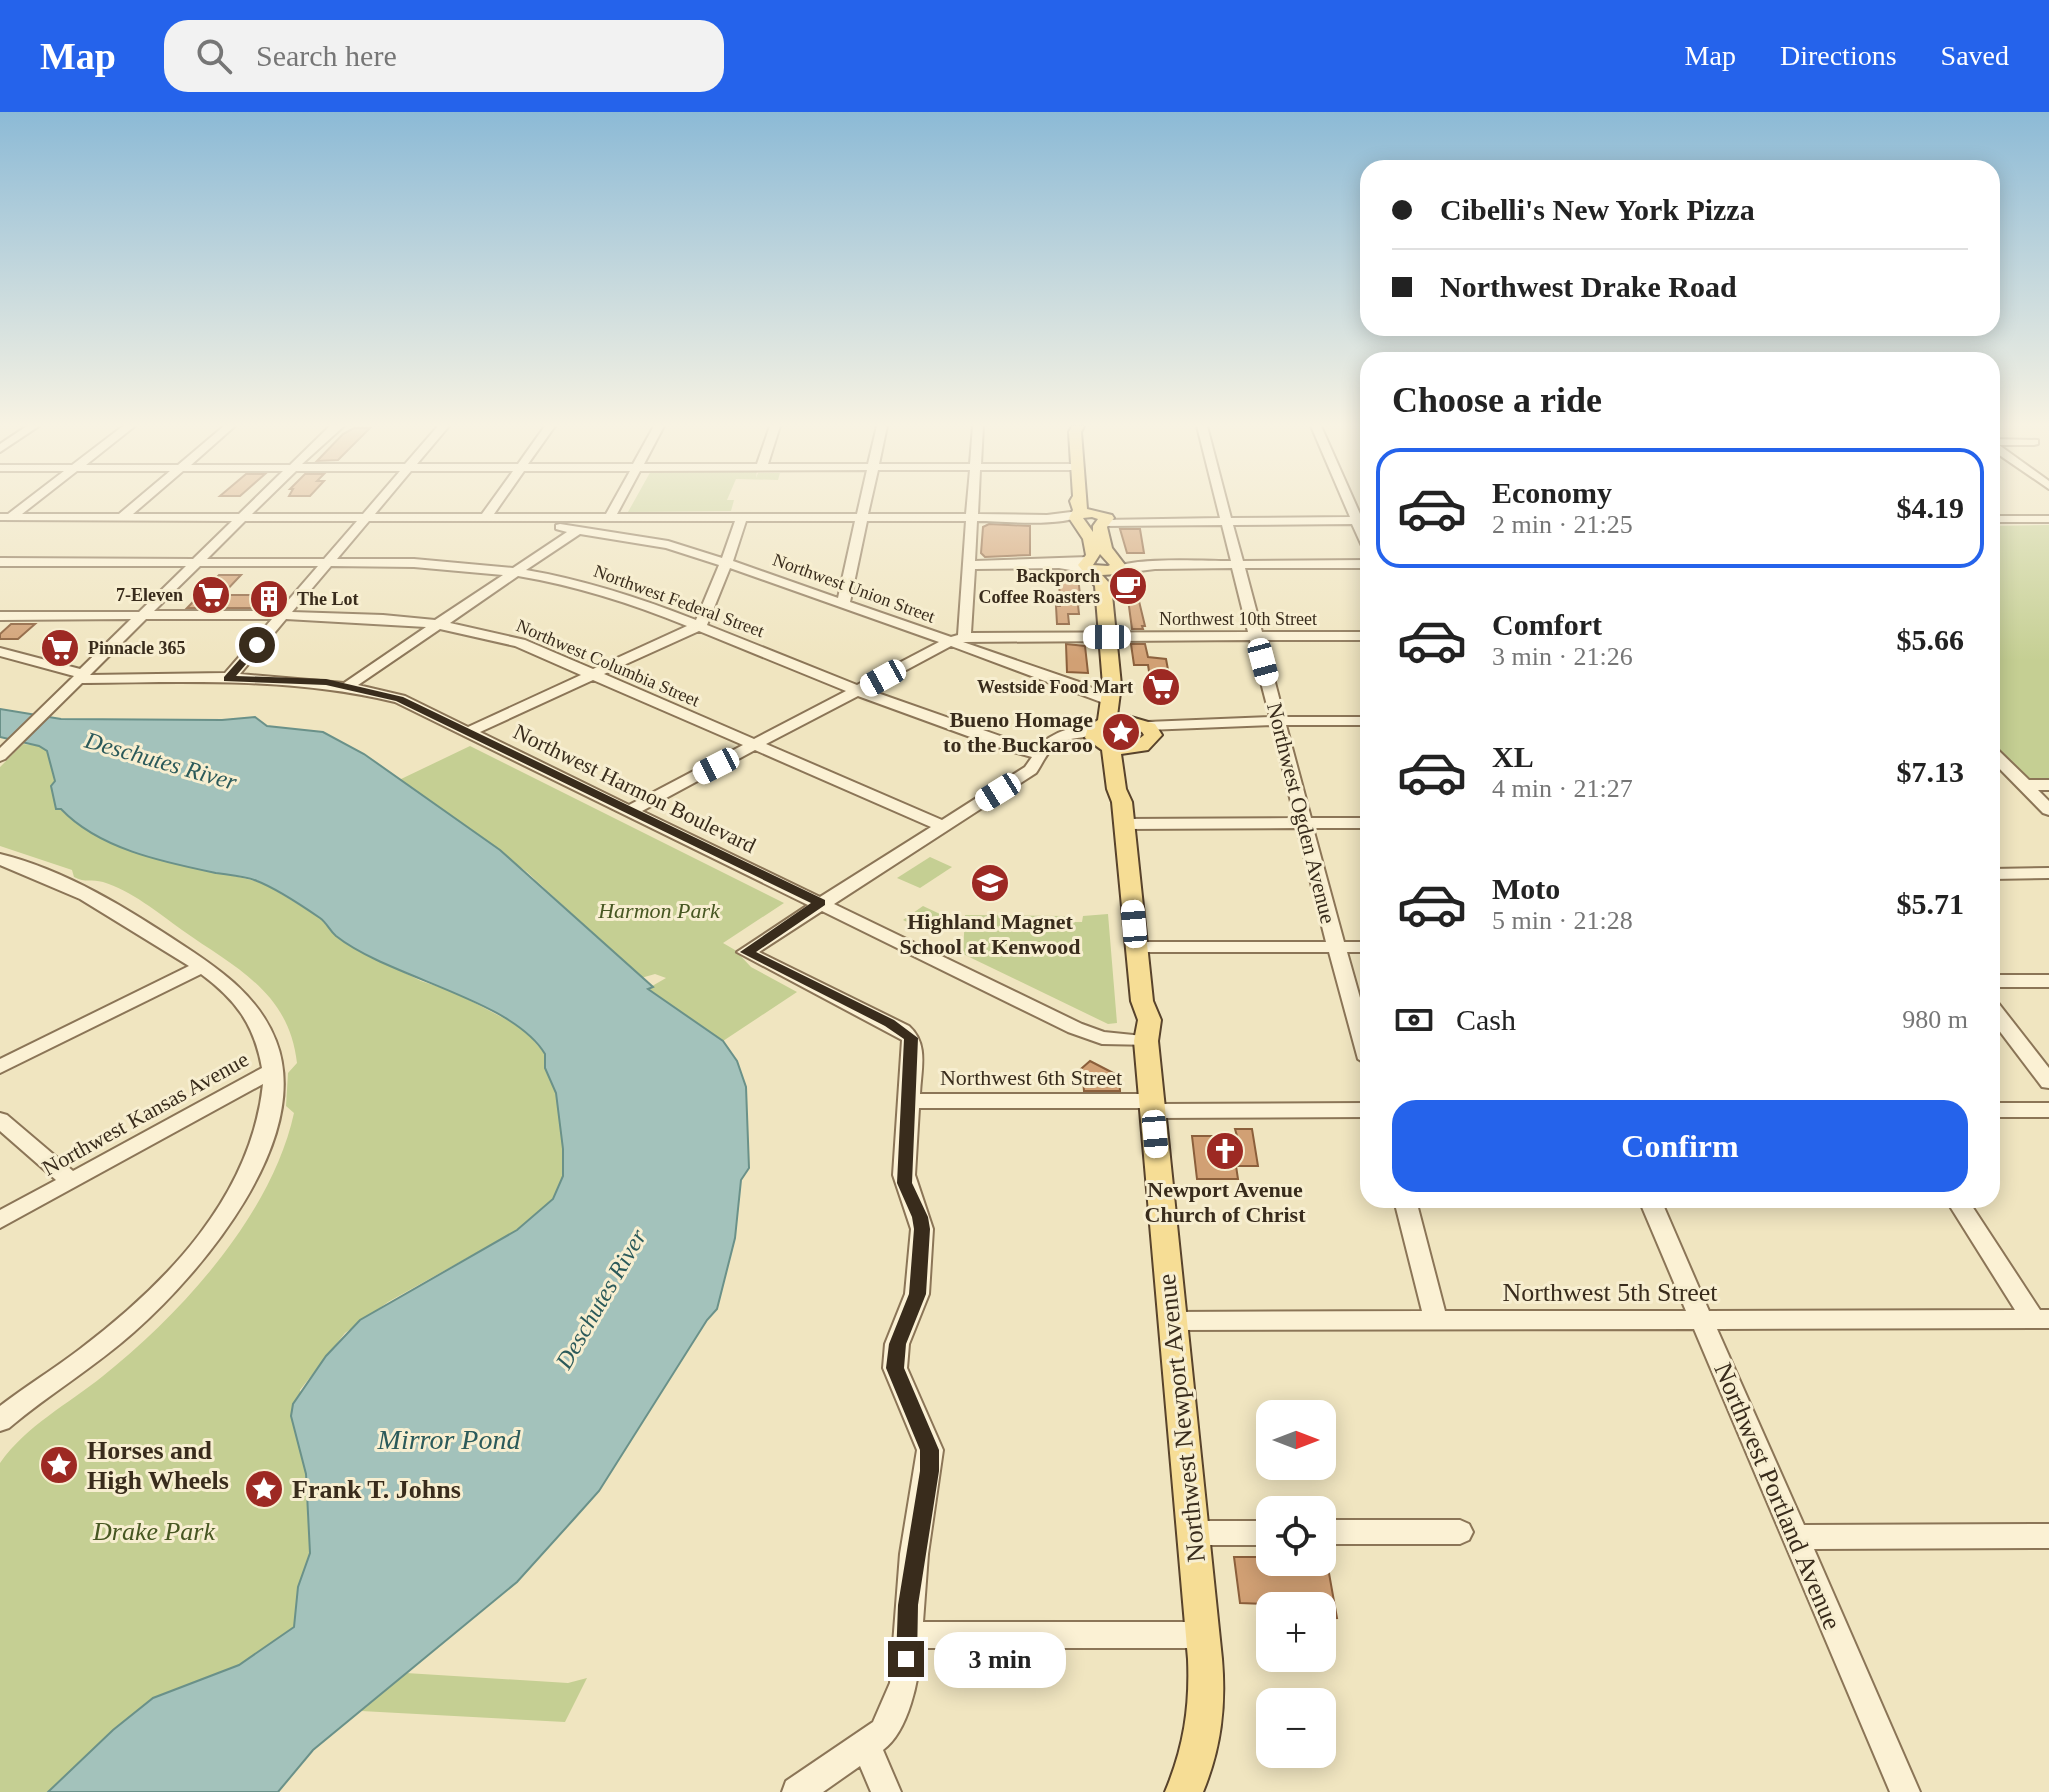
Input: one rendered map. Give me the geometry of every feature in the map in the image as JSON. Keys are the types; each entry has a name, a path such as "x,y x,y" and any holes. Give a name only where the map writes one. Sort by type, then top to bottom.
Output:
{"main road":[{"path":"1078,504 1080,521 1092,540 1090,565 1111,569"},
{"path":"1088,504 1103,519"},
{"path":"1080,521 1103,519"},
{"name":"Northwest Newport Avenue","path":"1103,519 1102,540 1111,569 1107,637 1111,693 1103,736 1114,758 1115,792 1123,813 1142,1001 1135,1010 1136,1031 1146,1041 1208,1702 1205,1734 1184,1792"},
{"name":"Northwest Newport Avenue","path":"1111,693 1144,728"},
{"path":"1103,736 1144,728"},
{"path":"1103,736 1134,748 1144,728"},
{"name":"Northwest Newport Avenue","path":"1123,813 1128,792 1129,759 1134,748"}],"street":[{"path":"3,520 25,504"},
{"path":"122,517 137,504"},
{"path":"5,752 256,504"},
{"path":"228,679 377,504"},
{"path":"486,517 495,504"},
{"path":"601,532 618,504"},
{"path":"843,604 865,504"},
{"path":"629,811 956,639 968,565 972,504"},
{"name":"Northwest Ogden Avenue","path":"1224,504 1360,1031"},
{"path":"1350,504 1360,527"},
{"path":"3,520 122,517 1055,517 1080,521"},
{"name":"Northwest Union Street","path":"486,517 601,532 668,545 956,639 1074,685 1082,691 1111,693"},
{"path":"469,732 700,625 727,563 742,517"},
{"path":"1103,519 1357,520"},
{"path":"2000,519 2049,519"},
{"path":"349,685 579,529"},
{"name":"Northwest Federal Street","path":"0,562 414,563 515,572 573,582 700,625 859,691 1011,747 1040,754"},
{"path":"1111,569 1140,566 1360,564"},
{"path":"968,565 1090,565"},
{"name":"Northwest Columbia Street","path":"0,616 361,615 439,623 520,643 942,826"},
{"name":"Northwest 10th Street","path":"956,639 1360,636"},
{"name":"Northwest Harmon Boulevard","path":"0,652 81,676 293,679 349,685 400,699 1075,1028 1102,1038 1146,1041"},
{"path":"1144,728 1189,729 1197,724 1278,721 1360,721"},
{"path":"797,1792 883,1732 904,1683 909,1635 908,1605 930,1450 895,1368 897,1344 917,1294 922,1229 920,1217 904,1183 911,1038 890,1023 746,952 1031,770 1040,754 1068,743 1103,736"},
{"path":"2000,760 2049,810"},
{"path":"2024,785 2049,785"},
{"path":"1123,813 1360,823"},
{"path":"0,859 63,882 107,904 226,985 247,1007 265,1034 273,1094 268,1126 258,1155 243,1186 200,1250 165,1289 120,1330 0,1421"},
{"path":"2000,874 2049,873"},
{"path":"1136,947 1360,947"},
{"path":"0,1067 201,967"},
{"path":"2000,981 2049,981"},
{"path":"2000,1018 2049,1082"},
{"name":"Northwest Kansas Avenue","path":"0,1220 271,1071"},
{"name":"Northwest 6th Street","path":"909,1101 1360,1110"},
{"path":"2000,1110 2049,1110"},
{"path":"0,1120 71,1181"},
{"path":"1407,1208 1436,1321"},
{"name":"Northwest Portland Avenue","path":"1653,1208 1905,1792"},
{"path":"1963,1208 2041,1319"},
{"name":"Northwest 5th Street","path":"1172,1321 2041,1319"},
{"path":"1336,1532 1460,1532"},
{"path":"1193,1533 1256,1533"},
{"path":"1795,1537 2049,1536"},
{"path":"909,1635 1202,1635"},
{"path":"866,1746 886,1792"}],"green space":[{"path":"632,504 733,504 731,511 628,512"},
{"path":"2049,525 2049,789 2037,789 2000,750 2000,526"},
{"name":"Drake Park","path":"23,744 48,751 60,809 67,816 173,861 263,883 319,917 336,936 369,955 421,981 454,992 526,1032 545,1054 556,1093 563,1149 563,1176 553,1199 517,1230 388,1302 345,1333 300,1390 310,1553 298,1587 294,1627 239,1665 153,1698 113,1730 48,1792 0,1792 0,1463 35,1427 133,1351 163,1323 220,1259 266,1188 283,1151 294,1113 286,1106 288,1073 297,1063 292,1038 283,1017 271,999 239,969 124,890 103,882 78,879 72,870 0,846 0,767"},
{"name":"Harmon Park","path":"470,746 784,903 723,943 735,950 751,967 797,992 723,1041 647,989 666,978 655,974 641,978 527,872 399,780"},
{"path":"930,857 952,867 920,888 897,878"},
{"path":"923,906 957,922 937,936 903,920"},
{"path":"1108,914 1117,1023 1108,1024 963,954 965,915 1065,916 1066,922 1082,922 1083,916"},
{"path":"406,1673 568,1683 587,1678 565,1722 361,1711"}],"water":[{"name":"Mirror Pond","path":"0,709 61,719 222,720 255,717 267,726 323,732 364,754 500,850 653,987 648,989 723,1041 737,1061 746,1087 749,1168 741,1180 735,1238 717,1309 707,1320 599,1491 517,1582 313,1750 278,1792 48,1792 113,1730 153,1698 239,1665 294,1627 298,1587 310,1553 306,1474 291,1416 293,1404 326,1356 360,1320 517,1230 553,1199 563,1176 556,1093 545,1068 545,1054 529,1035 506,1018 359,951 336,936 320,918 264,884 133,852 76,823 61,809 56,809 51,786 55,781 47,751 39,746 0,737"}],"building":[{"path":"989,524 1030,526 1030,555 985,557 981,553 983,527"},
{"path":"1120,529 1140,529 1144,553 1127,553"},
{"path":"219,575 241,575 222,595 278,595 267,608 187,608"},
{"path":"1059,576 1078,576 1081,605 1078,605 1079,614 1068,614 1069,624 1057,624"},
{"path":"1138,597 1145,626 1142,626 1143,629 1132,629 1128,599"},
{"path":"11,624 35,624 18,639 0,639 0,634"},
{"path":"1066,644 1085,646 1088,673 1067,672"},
{"path":"1131,644 1145,644 1148,657 1166,659 1172,691 1168,691 1169,697 1153,697 1148,665 1134,665"},
{"path":"1090,1061 1119,1076 1120,1091 1084,1091 1083,1080 1074,1075"},
{"name":"Newport Avenue Church of Christ","path":"1235,1129 1252,1129 1258,1166 1236,1166 1238,1179 1197,1179 1192,1136 1237,1136"},
{"path":"1234,1557 1256,1557 1256,1576 1330,1576 1332,1592 1256,1592 1256,1604 1240,1603"}],"place":[{"name":"Backporch Coffee Roasters","path":"1128,586"},
{"name":"7-Eleven","path":"211,595"},
{"name":"The Lot","path":"269,599"},
{"name":"Pinnacle 365","path":"60,648"},
{"name":"Westside Food Mart","path":"1161,687"},
{"name":"Bueno Homage to the Buckaroo","path":"1121,732"},
{"name":"Highland Magnet School at Kenwood","path":"990,883"},
{"name":"Newport Avenue Church of Christ","path":"1225,1151"},
{"name":"Horses and High Wheels","path":"59,1465"},
{"name":"Frank T. Johns","path":"264,1489"}],"route":[{"path":"257,645 228,679 326,682 400,699 820,903 746,952 890,1023 911,1038 904,1183 920,1217 922,1229 917,1294 897,1344 895,1368 930,1450 908,1605 906,1659"}],"water label":[{"name":"Deschutes River","path":"161,761"},
{"name":"Deschutes River","path":"601,1299"}]}
